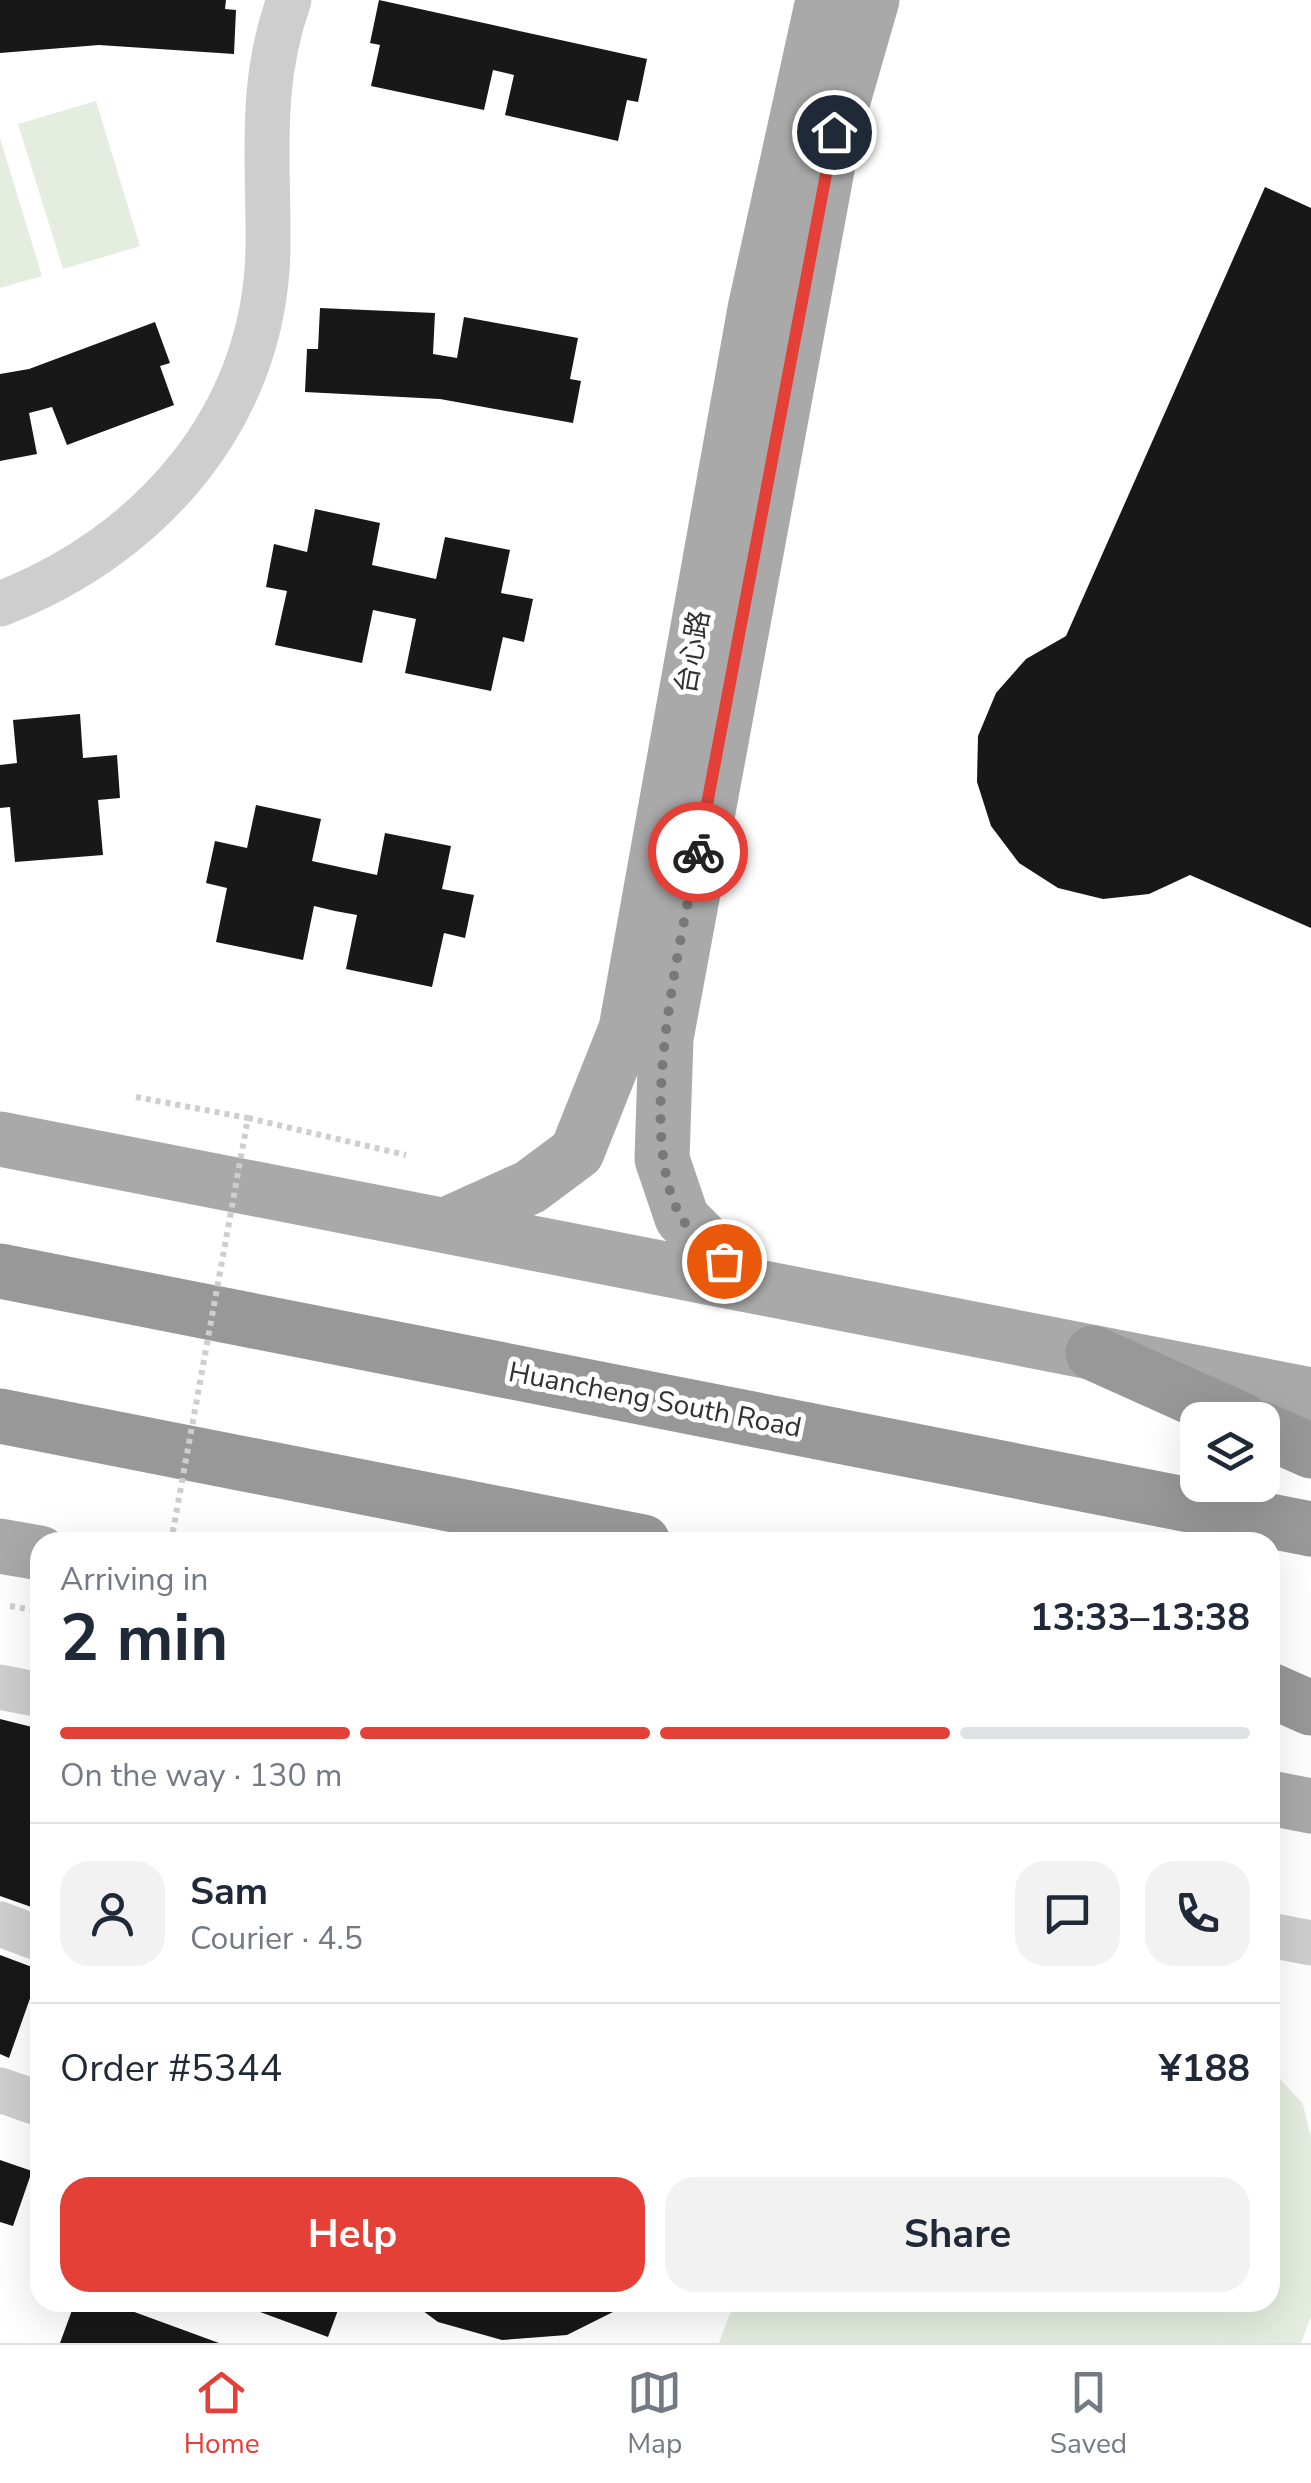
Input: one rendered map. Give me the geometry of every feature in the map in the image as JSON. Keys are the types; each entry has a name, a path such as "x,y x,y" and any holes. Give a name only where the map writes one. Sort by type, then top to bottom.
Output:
{"highway":[{"name":"Huancheng South Road","path":"0,1270 1311,1529"},
{"path":"1093,1353 1202,1402"},
{"path":"0,1416 591,1532"},
{"path":"1280,1437 1311,1451"},
{"path":"1280,1668 1311,1674"},
{"path":"1280,1694 1311,1708"}],"main road":[{"name":"台心路","path":"448,1224 530,1187 577,1152 626,1030 756,309 823,0"},
{"name":"台心路","path":"746,1283 682,1218 662,1159 666,1038 834,132 872,0"},
{"path":"0,1140 448,1224 1311,1395"},
{"path":"0,1546 30,1551"},
{"path":"1280,1800 1311,1806"}],"lane":[{"path":"0,604 52,584 112,547 163,501 206,446 238,385 259,319 268,251 264,182 267,100 289,0"},
{"path":"0,1687 30,1693"},
{"path":"0,1924 30,1935"},
{"path":"1280,1937 1311,1944"},
{"path":"0,2090 30,2100"}],"path":[{"path":"136,1097 406,1155"},
{"path":"173,1532 248,1118"},
{"path":"10,1606 30,1609"}],"shaded area":[{"path":"96,101 140,246 63,269 18,124"},
{"path":"0,138 42,276 0,288"},
{"path":"1280,2079 1303,2104 1311,2138 1311,2317 1301,2343 719,2343 731,2312 1280,2312"}],"building":[{"path":"0,0 226,0 225,9 236,10 234,54 99,45 0,53"},
{"path":"379,0 647,59 638,102 627,100 618,141 505,115 514,75 493,70 484,110 371,86 380,45 370,43"},
{"path":"1265,187 1311,208 1311,928 1190,875 1149,894 1103,899 1058,888 1019,863 991,826 977,782 978,736 996,693 1026,659 1066,636"},
{"path":"320,308 435,313 433,354 457,358 464,317 578,338 570,379 581,381 573,423 440,399 305,392 307,349 318,349"},
{"path":"155,322 170,363 160,366 174,405 67,445 52,407 29,413 37,454 0,461 0,374 29,369"},
{"path":"315,509 380,523 372,565 436,579 445,537 510,550 501,593 533,599 524,642 503,637 491,691 405,673 416,619 373,610 362,663 275,645 287,591 266,587 274,544 307,552"},
{"path":"80,714 83,758 117,755 120,798 98,800 103,855 15,862 10,807 0,808 0,765 17,763 13,720"},
{"path":"256,805 321,819 312,861 377,875 385,833 451,846 442,889 474,895 465,938 444,933 432,987 346,969 357,915 314,906 303,960 216,942 227,888 206,883 215,841 247,848"},
{"path":"0,1719 30,1726 30,1906 0,1896"},
{"path":"0,1955 30,1966 30,1998 9,2058 0,2054"},
{"path":"0,2160 30,2170 30,2177 13,2226 0,2222"},
{"path":"71,2312 134,2312 219,2343 60,2343"},
{"path":"260,2312 337,2312 328,2337"},
{"path":"424,2312 613,2312 567,2335 502,2340 438,2322"}],"way so far":[{"path":"698,852 666,1038 662,1159 682,1218 724,1261"}],"route":[{"path":"698,852 834,132"}]}
